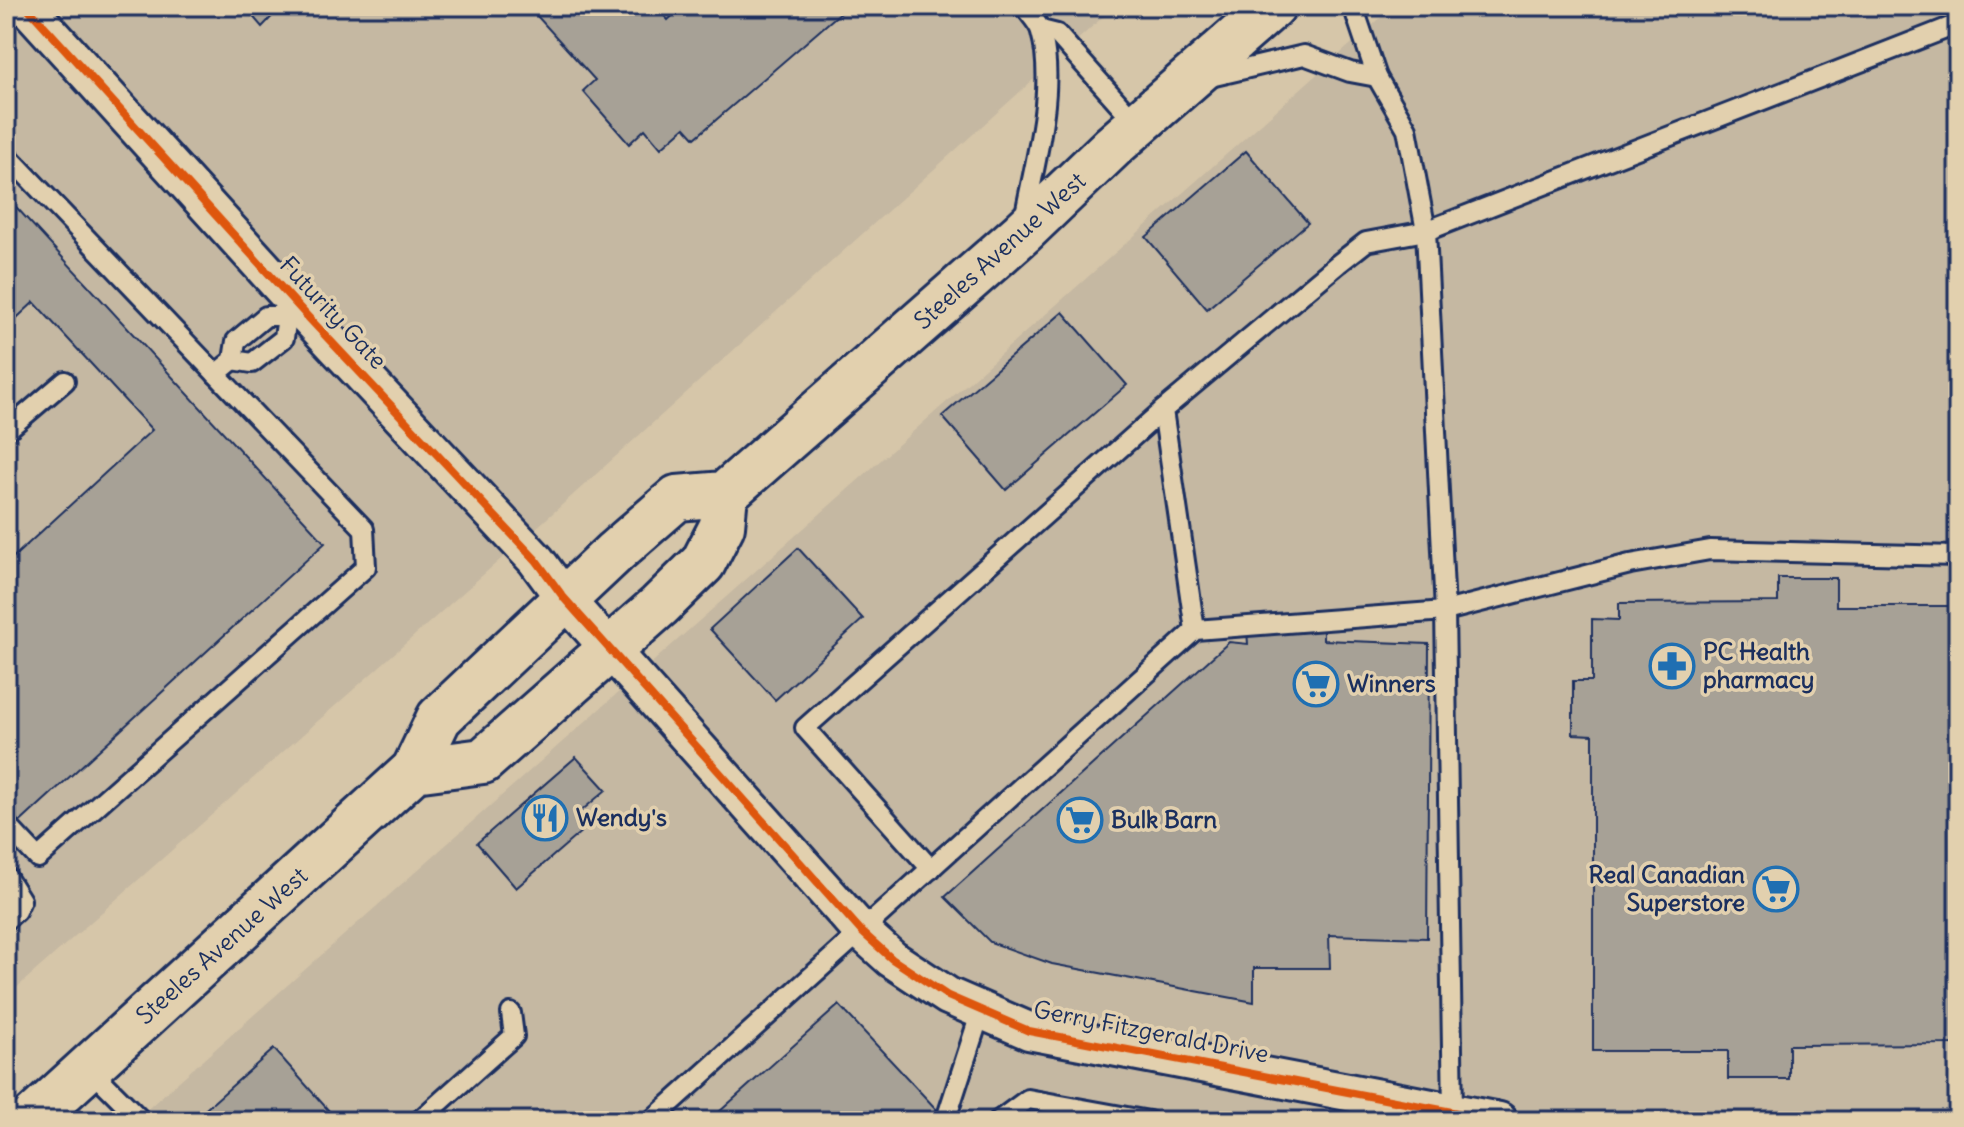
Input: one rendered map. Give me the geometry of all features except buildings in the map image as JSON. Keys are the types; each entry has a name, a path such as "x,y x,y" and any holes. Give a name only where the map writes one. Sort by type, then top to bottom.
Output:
{"main road":[{"name":"Steeles Avenue West","path":"30,1121 414,770 439,718 564,598 677,498 725,494 1022,233 1183,83 1273,6"},
{"path":"414,770 483,761 703,563 722,526 725,494"}],"street":[{"name":"Futurity Gate","path":"26,6 292,311 536,560 608,649"},
{"name":"Gerry Fitzgerald Drive","path":"608,649 862,932 892,959 948,996 1029,1031 1499,1121"}],"lane":[{"path":"1022,233 1045,103 1046,80 1041,30 1024,6"},
{"path":"1353,6 1377,77 1407,129 1426,231 1445,611 1453,1112"},
{"path":"931,869 805,728 1163,410 1366,242 1426,231 1958,24"},
{"path":"1041,30 1057,34 1137,125"},
{"path":"1183,83 1304,55 1350,72 1377,77"},
{"path":"6,154 364,529 366,567 38,858 6,824"},
{"path":"216,374 233,360 236,341 266,316 292,311 284,338 252,363 233,360"},
{"path":"6,431 65,381"},
{"path":"1163,410 1195,630"},
{"path":"651,1121 1195,630 1445,611 1630,564 1710,550 1958,556"},
{"path":"6,876 21,900 16,911 6,920"},
{"path":"942,1121 947,1116 981,1011"},
{"path":"419,1121 514,1036 511,1013"},
{"path":"89,1068 142,1121"},
{"path":"998,1121 1028,1099 1149,1121"}],"shaded area":[{"path":"6,6 1115,6 553,513 6,997"},
{"path":"1394,6 1958,6 1958,1121 134,1121"}],"cycle path":[{"path":"26,6 308,317 536,560 564,598 862,932 892,959 948,996 1029,1031 1499,1121"}],"place":[{"name":"PC Health pharmacy","path":"1672,666"},
{"name":"Winners","path":"1316,684"},
{"name":"Wendy's","path":"545,818"},
{"name":"Bulk Barn","path":"1080,820"},
{"name":"Real Canadian Superstore","path":"1776,889"}]}
